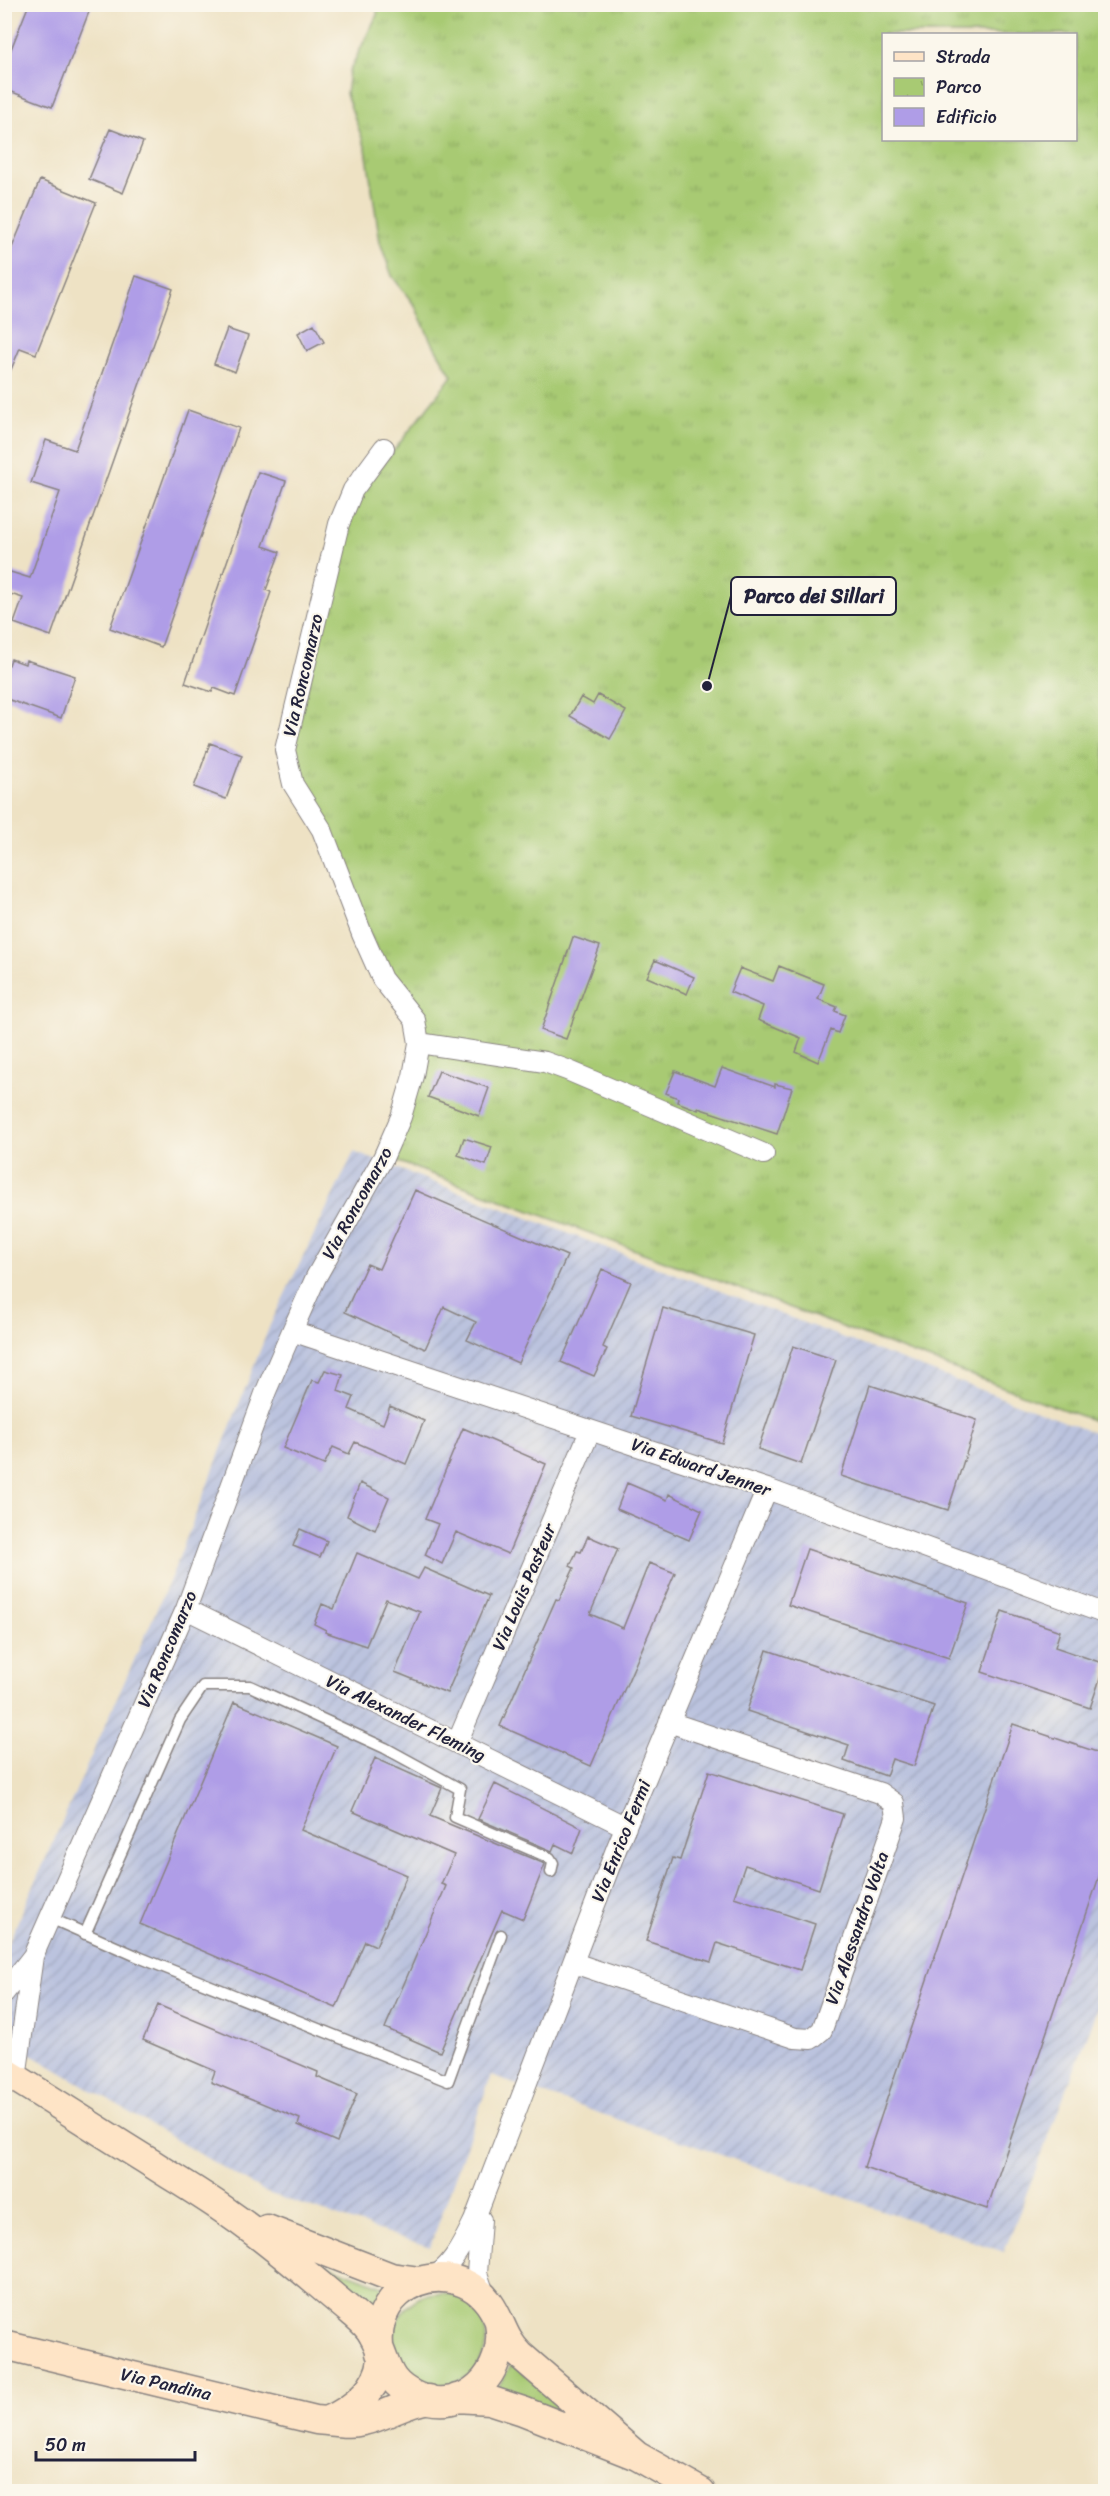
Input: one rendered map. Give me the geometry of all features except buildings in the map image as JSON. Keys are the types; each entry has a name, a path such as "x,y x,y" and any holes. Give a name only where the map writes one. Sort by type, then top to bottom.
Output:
{"street":[{"name":"Via Roncomarzo","path":"10,2075 33,1956 186,1609 266,1391 316,1277 383,1158 401,1118 413,1076 419,1042 416,1020 382,979 322,830 293,784 285,750 339,524 353,490 384,448"},
{"path":"419,1042 545,1062 764,1155"},
{"name":"Via Edward Jenner","path":"292,1331 767,1489 1106,1614"},
{"name":"Via Louis Pasteur","path":"458,1743 591,1431"},
{"name":"Via Enrico Fermi","path":"423,2280 442,2270 456,2253 474,2221 519,2099 626,1827 767,1489"},
{"name":"Via Alexander Fleming","path":"186,1609 626,1827"},
{"name":"Via Alessandro Volta","path":"574,1964 795,2038 811,2039 822,2030 896,1818 894,1803 880,1793 669,1722"},
{"name":"Via Roncomarzo","path":"4,1993 33,1956"},
{"path":"10,2075 232,2215 363,2322 373,2335 388,2372 398,2384 414,2395 443,2399 478,2397 500,2403 637,2456 701,2492"},
{"name":"Via Enrico Fermi","path":"484,2197 476,2261 479,2284 494,2313"},
{"path":"232,2215 308,2247 379,2273 399,2279 442,2278 458,2281 475,2289 494,2313 508,2341 520,2355 637,2456"},
{"path":"327,2421 351,2410 373,2384 381,2357 378,2335 385,2312 398,2294 423,2280"},
{"path":"443,2399 477,2387 494,2368 501,2342 494,2313"},
{"name":"Via Pandina","path":"4,2345 339,2423 363,2421 386,2414 408,2402 443,2399"}],"lane":[{"path":"85,1934 180,1720 203,1686 250,1686 385,1748 460,1789 455,1817 550,1858 553,1863 550,1872"},
{"path":"50,1918 448,2081 501,1935"}],"shaded area":[{"path":"354,1152 1105,1437 1105,1990 1004,2252 491,2076 430,2247 264,2192 5,2039 5,1950 172,1575 270,1325"}],"green space":[{"path":"378,5 1105,5 1105,1425 391,1159 428,1047 388,974 300,782 292,751 345,528 360,494 452,376 430,339 415,306 392,276 380,242 366,149 346,94 349,72 377,15"},
{"path":"306,2257 385,2287 371,2312"},
{"path":"440,2293 458,2297 472,2307 482,2321 486,2339 482,2357 472,2371 458,2381 440,2385 422,2381 408,2371 398,2357 394,2339 398,2321 408,2307 422,2297"},
{"path":"512,2363 578,2419 497,2389"}],"place":[{"name":"Parco dei Sillari","path":"707,686"}]}
